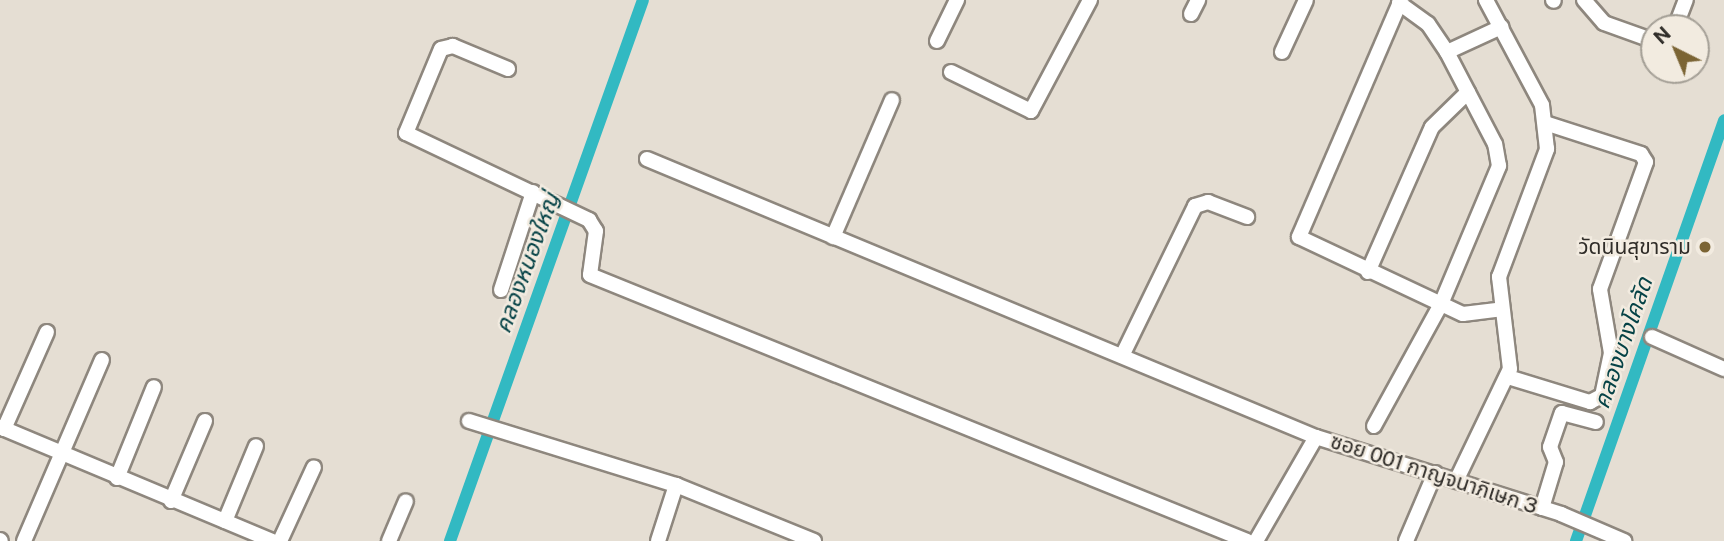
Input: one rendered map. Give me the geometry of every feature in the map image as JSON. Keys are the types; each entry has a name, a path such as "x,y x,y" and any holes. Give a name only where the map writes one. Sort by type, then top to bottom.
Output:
{"street":[{"path":"937,41 957,0"},
{"path":"951,72 1031,111 1090,0"},
{"path":"1191,14 1198,0"},
{"path":"1282,52 1306,0"},
{"path":"1457,479 1481,418 1508,377 1512,358 1501,309 1499,277 1545,157 1548,124 1486,0"},
{"path":"1584,0 1604,23 1640,36"},
{"path":"1374,426 1441,304 1499,166 1468,92 1447,52 1428,24 1400,2 1298,233 1368,272 1441,304 1470,315 1501,309"},
{"path":"1447,52 1501,27"},
{"path":"508,69 444,47 405,131 574,211 596,228 586,267 595,277 1247,541"},
{"path":"1368,272 1432,127 1468,92"},
{"path":"833,237 892,100"},
{"path":"1508,377 1590,402 1602,396 1611,353 1600,289 1646,162 1641,154 1548,124"},
{"path":"648,159 1316,437"},
{"path":"501,290 533,192"},
{"path":"1122,356 1195,206 1208,202 1247,216"},
{"path":"47,332 2,428 272,541"},
{"path":"1652,337 1724,369"},
{"path":"24,541 102,360"},
{"path":"117,478 154,387"},
{"path":"1542,508 1556,462 1550,447 1562,413 1595,422"},
{"path":"171,501 205,421"},
{"path":"475,423 676,485 814,541"},
{"name":"ซอย 001 กาญจนาภิเษก 3","path":"1256,541 1316,437 1457,479 1561,514 1624,541"},
{"path":"225,521 256,446"},
{"path":"279,541 314,467"},
{"path":"1406,541 1435,473"},
{"path":"659,541 676,485"},
{"path":"389,541 407,501"}],"waterway":[{"name":"คลองหนองใหญ่","path":"450,541 643,0"},
{"name":"คลองบางโคลัด","path":"1576,541 1724,120"}],"place":[{"name":"วัดนินสุขาราม","path":"1705,247"}]}
